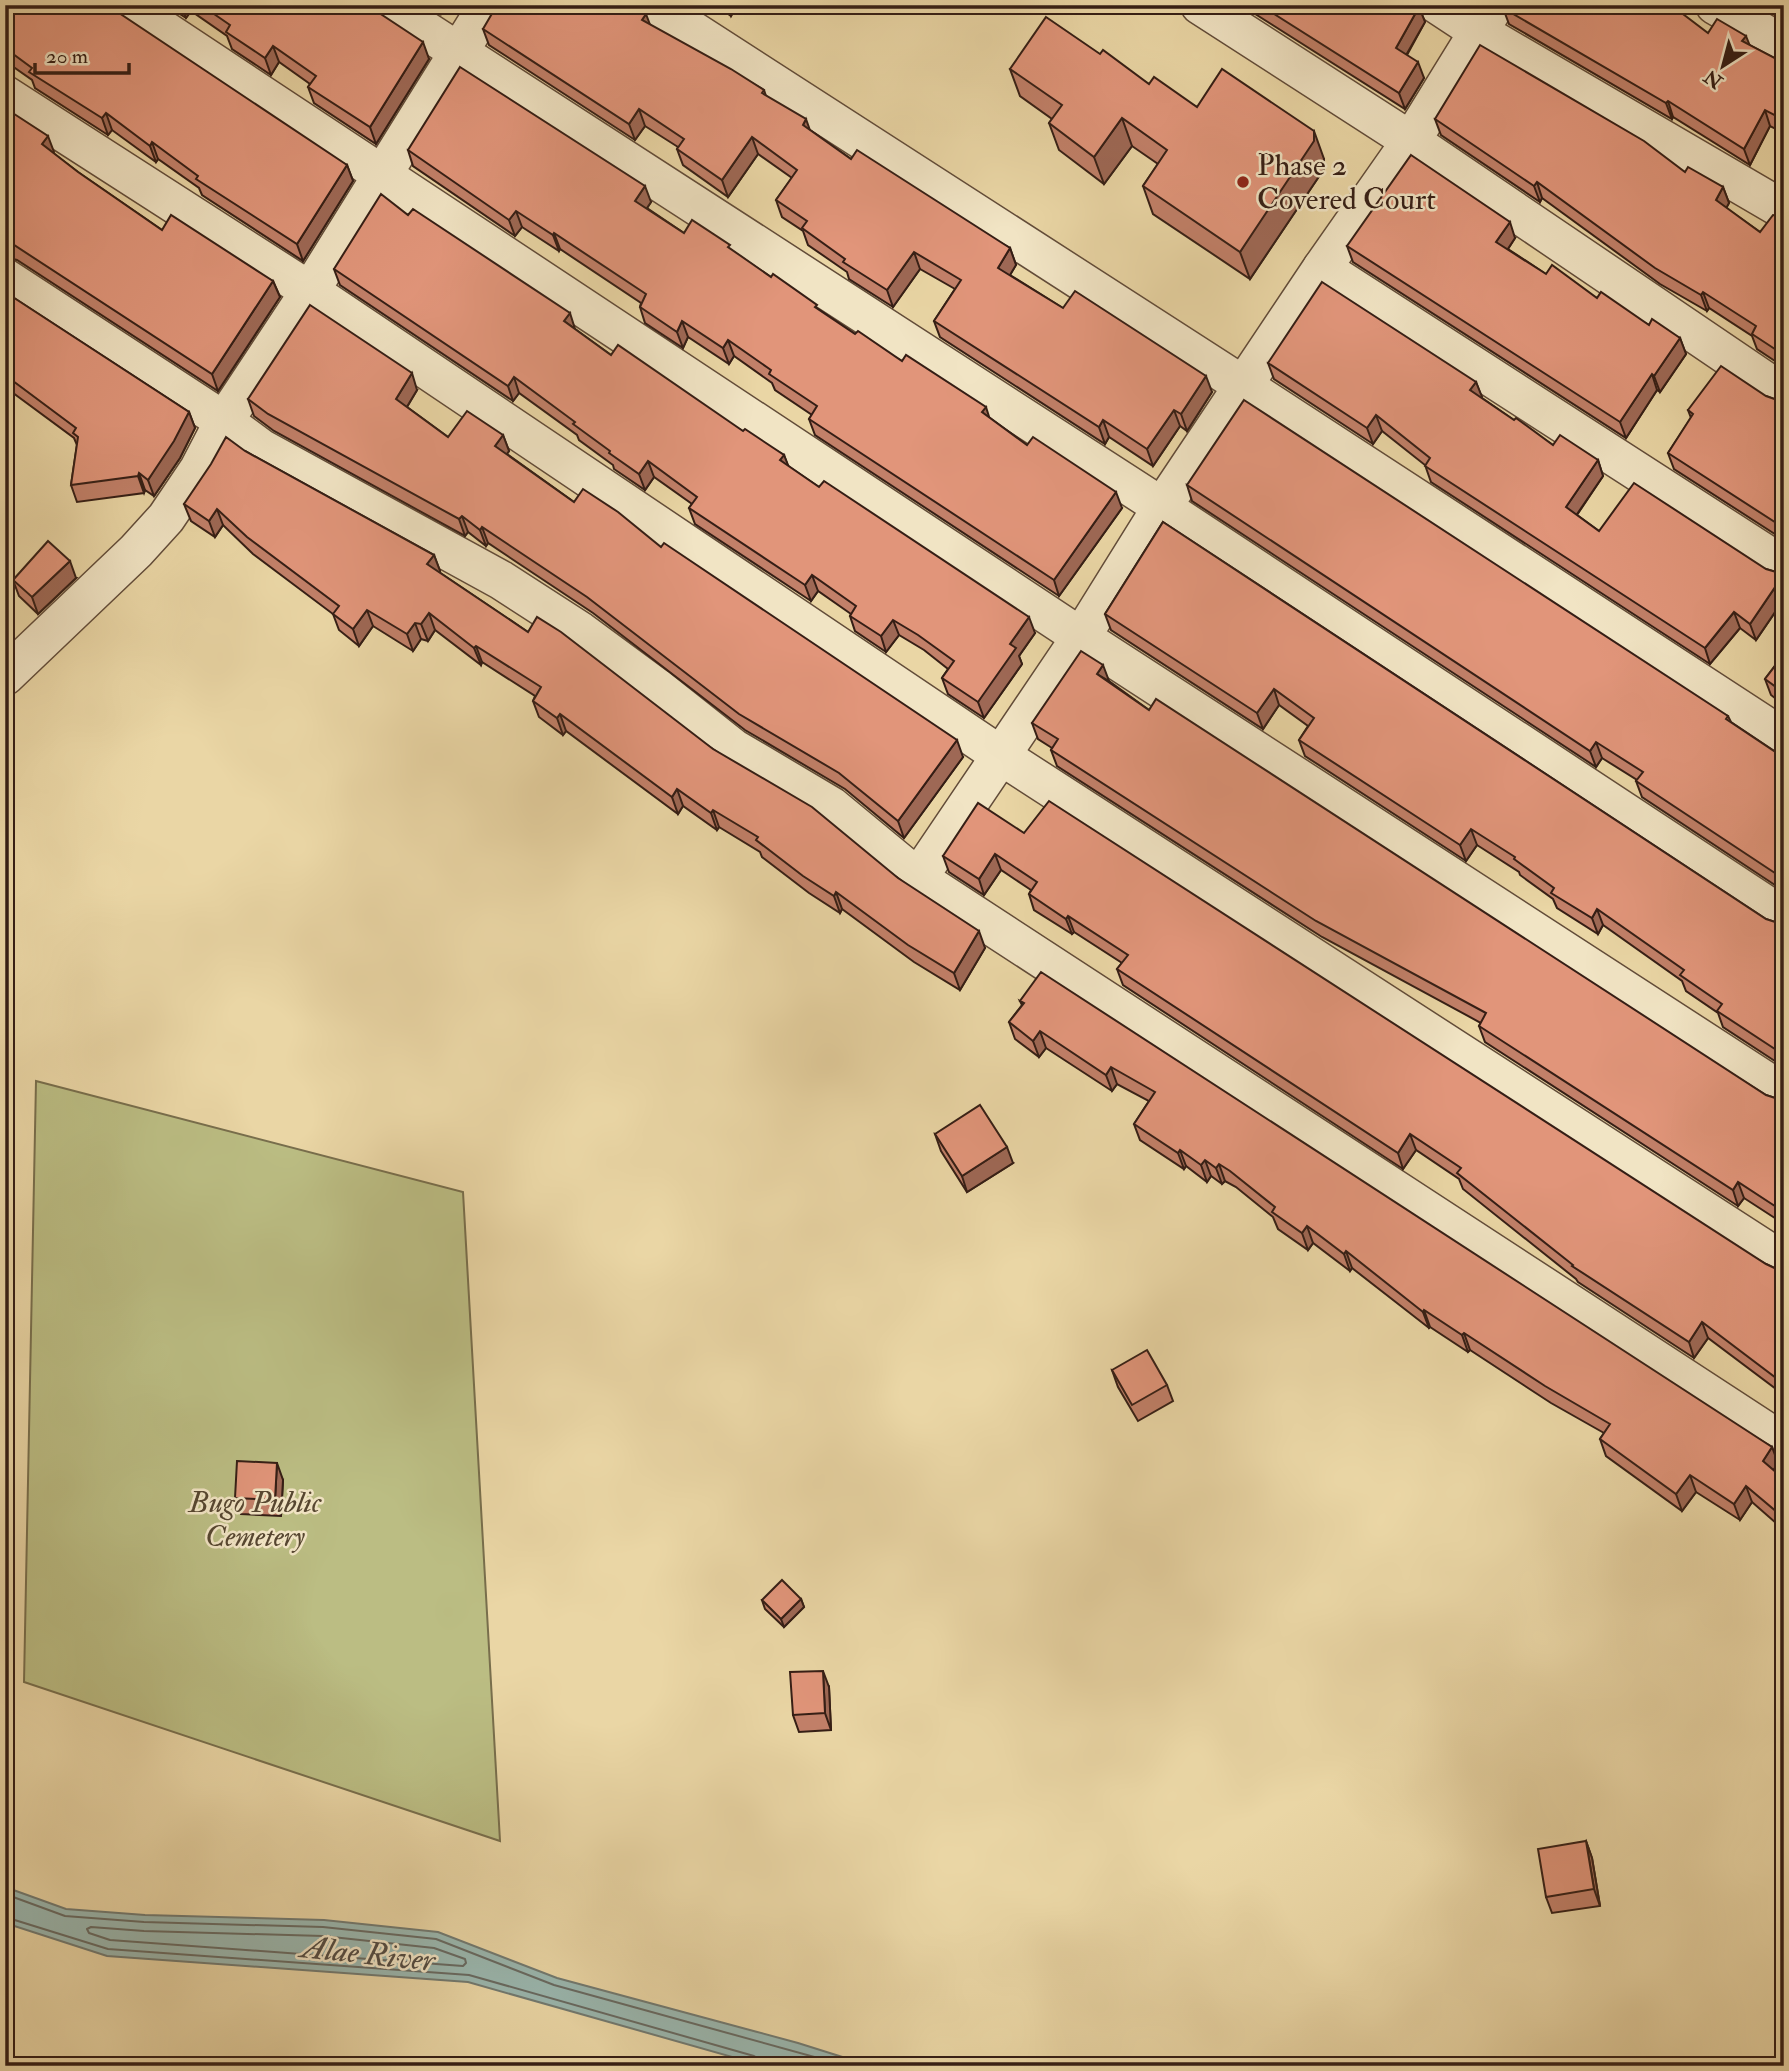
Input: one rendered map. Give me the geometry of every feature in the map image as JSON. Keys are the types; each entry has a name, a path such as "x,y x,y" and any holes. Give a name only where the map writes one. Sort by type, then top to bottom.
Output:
{"street":[{"path":"126,5 1082,637 1784,1093"},
{"path":"386,5 1162,507 1784,917"},
{"path":"5,676 136,551 166,518 199,469 224,421 310,291 488,5"},
{"path":"653,5 1784,738"},
{"path":"1200,5 1410,141 1784,394"},
{"path":"1438,5 1487,19 1784,210"},
{"path":"1715,5 1784,45"},
{"path":"918,878 1082,637 1162,507 1410,141 1487,19"},
{"path":"5,95 310,291 1000,755 1784,1262"},
{"path":"1322,268 1784,566"},
{"path":"5,278 224,421 262,449 501,580 580,631 733,748 831,806 918,878 1784,1443"}],"green space":[{"name":"Bugo Public Cemetery","path":"36,1081 463,1192 500,1841 24,1682"}],"water":[{"name":"Alae River","path":"5,1887 66,1909 145,1915 324,1920 438,1932 557,1978 798,2043 871,2066 764,2066 468,1982 107,1956 5,1923"}],"building":[{"path":"5,5 107,5 347,165 297,244 196,179 198,176 152,142 150,146 106,113 102,118 29,72 32,68 5,48"},
{"path":"201,5 367,5 423,42 370,127 308,87 316,76 273,46 265,58 226,32 230,25"},
{"path":"497,5 636,5 646,14 642,20 764,90 762,93 806,119 803,125 851,159 857,150 1010,248 998,268 1063,308 1075,291 1206,376 1181,414 1174,410 1147,449 1103,420 1099,427 934,321 961,280 914,252 887,290 843,262 845,259 802,228 807,221 776,200 797,170 752,137 722,180 677,149 684,139 639,109 629,124 483,29"},
{"path":"1260,5 1418,5 1396,48 1418,62 1399,93"},
{"path":"1504,5 1671,5 1708,33 1717,19 1746,36 1742,41 1784,63 1784,120 1765,110 1744,149 1668,101 1666,103 1503,8"},
{"path":"1046,17 1100,54 1103,50 1149,84 1154,77 1197,107 1222,69 1314,131 1314,141 1240,252 1143,186 1167,150 1122,118 1094,157 1049,123 1062,105 1010,69"},
{"path":"1480,45 1644,141 1685,172 1688,167 1723,187 1716,200 1760,232 1773,215 1784,215 1784,355 1752,334 1756,326 1703,292 1701,295 1655,268 1537,182 1534,186 1435,119"},
{"path":"460,67 645,186 635,201 684,233 692,220 771,277 773,274 855,334 858,331 902,361 906,355 986,407 982,412 1027,445 1033,437 1116,492 1054,580 809,419 817,406 769,374 771,370 728,340 723,348 682,321 677,332 640,307 646,294 516,211 509,220 408,150"},
{"path":"5,108 48,136 42,144 78,172 162,230 171,215 273,281 212,374 5,241"},
{"path":"1411,155 1510,222 1496,242 1546,274 1552,265 1597,298 1601,292 1649,325 1652,319 1680,338 1620,422 1347,246"},
{"path":"381,194 408,215 413,209 570,313 564,321 611,355 618,345 743,431 745,429 784,455 780,460 819,487 824,481 1029,617 1010,644 1016,648 978,702 942,678 954,661 918,635 893,620 881,636 850,616 856,606 812,575 805,585 689,508 697,497 648,461 639,474 514,377 508,386 334,269"},
{"path":"1322,282 1476,382 1470,390 1514,420 1516,418 1553,445 1560,435 1598,460 1566,507 1599,531 1634,483 1766,569 1784,571 1750,624 1734,612 1705,648 1425,466 1430,458 1376,415 1367,428 1268,363"},
{"path":"5,292 189,412 174,441 148,480 139,473 138,476 71,485 78,437 73,433 76,428 5,375"},
{"path":"310,305 412,373 396,399 448,437 467,411 503,435 495,446 574,502 583,489 618,512 661,547 664,543 957,740 898,821 839,773 739,714 587,597 482,527 480,530 462,516 459,519 268,414 248,399"},
{"path":"1721,366 1766,396 1777,400 1784,398 1784,528 1668,453 1693,414 1688,410"},
{"path":"1244,400 1728,716 1726,719 1783,757 1784,755 1784,879 1636,781 1643,772 1596,742 1590,751 1187,485"},
{"path":"226,437 245,451 434,555 427,564 528,632 537,617 561,632 713,749 812,807 898,878 979,931 954,973 908,945 836,892 834,896 803,876 756,840 758,837 713,810 711,813 677,789 672,797 560,714 557,718 533,701 541,687 476,646 474,648 429,613 421,624 415,623 407,634 367,610 353,629 333,614 339,606 247,537 217,509 209,521 184,504"},
{"path":"1163,522 1766,919 1778,923 1784,921 1784,1055 1717,1011 1722,1004 1680,975 1684,970 1597,909 1592,918 1551,893 1554,888 1514,859 1515,857 1471,829 1460,845 1299,740 1314,718 1274,689 1257,713 1105,614"},
{"path":"48,541 70,561 32,597 13,580"},
{"path":"1081,651 1103,665 1097,674 1149,710 1156,699 1766,1095 1778,1099 1784,1097 1784,1212 1738,1182 1733,1190 1479,1026 1486,1013 1316,921 1051,750 1058,739 1032,723"},
{"path":"1784,654 1784,693 1765,679"},
{"path":"1049,801 1766,1264 1784,1271 1784,1384 1702,1322 1689,1342 1572,1266 1457,1173 1461,1168 1410,1134 1398,1153 1117,969 1128,955 1029,894 1037,882 995,854 979,879 943,856 978,803 1024,833"},
{"path":"1041,972 1772,1447 1763,1461 1784,1479 1784,1518 1746,1486 1734,1504 1690,1475 1676,1494 1600,1439 1610,1424 1545,1386 1464,1333 1462,1335 1424,1310 1423,1312 1346,1251 1344,1254 1307,1226 1302,1233 1272,1212 1275,1207 1219,1164 1216,1168 1205,1160 1201,1165 1134,1124 1155,1092 1111,1067 1106,1075 1040,1031 1033,1041 1009,1022 1024,1003 1020,1001"},
{"path":"980,1105 1007,1147 962,1176 935,1134"},
{"path":"1147,1350 1167,1385 1132,1405 1112,1370"},
{"path":"237,1461 277,1463 275,1500 235,1498"},
{"path":"782,1580 801,1599 781,1619 762,1600"},
{"path":"823,1671 825,1713 793,1715 790,1672"},
{"path":"1586,1841 1594,1889 1546,1897 1538,1849"}],"place":[{"name":"Phase 2 Covered Court","path":"1243,182"}]}
